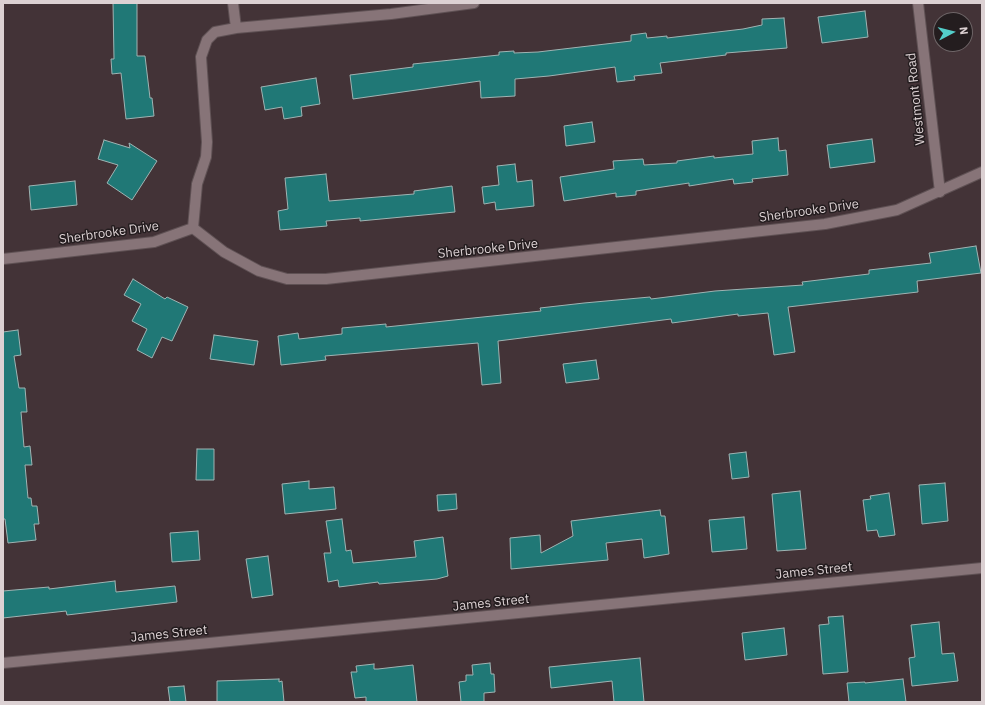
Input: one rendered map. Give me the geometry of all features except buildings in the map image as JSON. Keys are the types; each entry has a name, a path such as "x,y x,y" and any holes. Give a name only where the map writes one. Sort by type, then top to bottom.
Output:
{"street":[{"path":"233,3 236,28"},
{"path":"193,228 197,184 206,157 207,142 201,57 207,40 215,32 236,28 391,14 474,3"},
{"name":"Westmont Road","path":"918,3 940,192"},
{"name":"Sherbrooke Drive","path":"3,259 154,242 193,228 224,252 259,271 287,279 326,279 825,224 897,210 982,172"},
{"name":"James Street","path":"3,663 982,568"}]}
